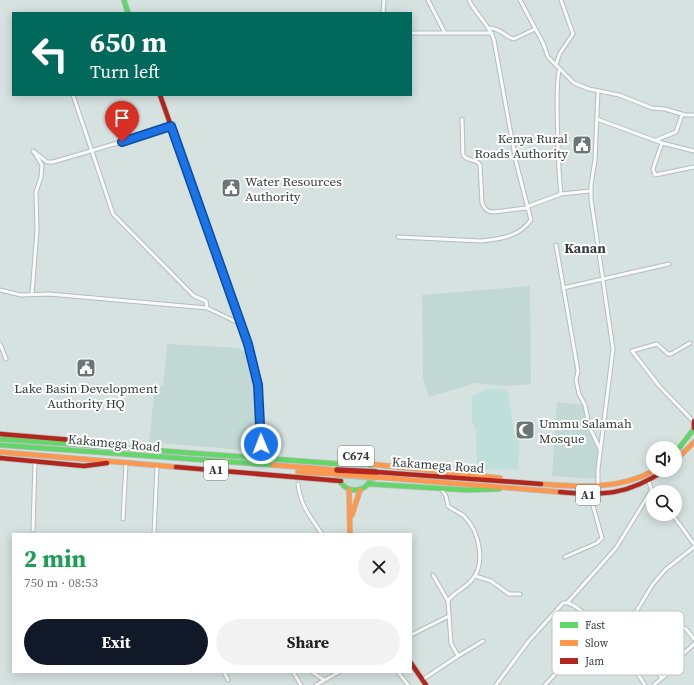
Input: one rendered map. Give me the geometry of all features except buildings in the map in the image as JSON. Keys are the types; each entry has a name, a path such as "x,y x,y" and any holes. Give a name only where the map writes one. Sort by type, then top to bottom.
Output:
{"main road":[{"path":"124,0 128,12"},
{"path":"160,96 241,324 258,385 260,459"},
{"path":"682,444 694,428 694,422"},
{"path":"0,434 84,441 116,449"},
{"name":"A1","path":"0,440 341,464"},
{"path":"682,454 694,442"},
{"name":"Kakamega Road","path":"0,446 159,462 505,484 575,487 610,486 630,482 646,475"},
{"name":"Kakamega Road","path":"0,446 505,484"},
{"name":"A1","path":"0,452 340,481"},
{"name":"C674","path":"349,489 340,481 338,472 341,464 346,459 356,456 366,460 370,464 372,474 369,484 360,490"},
{"path":"0,458 84,466 115,462"},
{"name":"A1","path":"370,464 491,476 505,484 590,495 624,491 649,482 656,477"},
{"name":"A1","path":"369,484 488,490 505,484"},
{"path":"350,533 352,518 360,490 349,489 352,518"},
{"path":"412,664 424,682"}],"street":[{"path":"383,12 384,0"},
{"path":"428,0 445,33"},
{"path":"398,237 481,241 507,238 526,227 531,220 516,162 492,33 469,0"},
{"path":"520,0 548,57 574,83 598,91 619,95 640,104 682,115 694,115"},
{"path":"556,64 560,53 573,34 561,0"},
{"path":"489,28 500,30 507,37 514,39 535,29"},
{"path":"412,33 492,33"},
{"path":"560,69 558,73 558,101 561,194"},
{"path":"598,91 596,160 590,191 612,356 600,449 598,486"},
{"path":"73,96 114,214 194,296 206,301 207,308"},
{"path":"656,141 676,132 682,115"},
{"path":"462,118 464,155 467,158 477,161 480,165 482,204 484,208 490,212 527,207 561,194 590,191"},
{"path":"597,119 662,143 694,151"},
{"path":"32,294 37,230 36,192 41,177 42,166 33,151 47,162 53,162 171,126"},
{"path":"662,143 653,170 655,175 693,168"},
{"path":"556,245 578,371 576,380 578,394 585,405 589,426 600,449"},
{"path":"563,288 669,264"},
{"path":"0,290 21,295 49,294 207,308 241,324"},
{"path":"690,343 671,354 655,344 632,351 660,387 694,422"},
{"path":"0,344 6,359"},
{"path":"33,530 36,462"},
{"path":"123,519 126,463"},
{"path":"154,533 158,465"},
{"path":"298,484 300,497 305,511 321,533"},
{"path":"440,488 446,496 448,506 464,516 474,532 480,561 475,576 448,601"},
{"path":"565,557 597,543 602,538 590,495"},
{"path":"556,611 561,605 567,603 616,548 646,502"},
{"path":"677,521 694,544"},
{"path":"636,611 653,584 665,570 694,547"},
{"path":"433,575 448,601 451,643 458,656"},
{"path":"475,576 491,581 509,594 520,594"},
{"path":"567,603 581,611"},
{"path":"496,685 528,642 552,615"},
{"path":"412,634 449,616"},
{"path":"684,627 694,639"},
{"path":"424,682 458,656 483,641"},
{"path":"684,655 694,644"},
{"path":"224,673 228,680"},
{"path":"294,673 301,685"},
{"path":"314,673 324,680"},
{"path":"316,685 335,673"},
{"path":"399,673 408,685"},
{"path":"546,685 555,675"},
{"path":"638,675 645,685"},
{"path":"654,685 665,675"}],"shaded area":[{"path":"530,286 531,384 507,386 475,383 429,397 423,378 422,295"},
{"path":"167,344 238,348 249,355 256,386 258,446 254,451 149,442 155,386 163,386"},
{"path":"487,389 508,390 514,433 519,443 518,470 477,469 476,429 472,423 472,396"},
{"path":"557,402 583,405 588,433 591,433 599,450 596,479 552,476"},
{"path":"356,459 366,463 370,473 366,483 356,487 346,483 342,473 346,463"}],"traffic: fast":[{"path":"124,0 128,12"},
{"path":"682,444 694,429"},
{"path":"0,439 341,464"},
{"path":"0,445 273,465"},
{"path":"352,456 358,456 367,461 371,467 372,473 371,479 367,485 358,490 352,490 343,485 338,476 338,470 343,461 352,456"},
{"path":"369,484 467,490 499,489"}],"traffic: slow":[{"path":"258,390 260,459"},
{"path":"682,454 694,442"},
{"path":"0,452 176,467"},
{"path":"370,464 500,478"},
{"path":"273,465 337,470"},
{"path":"298,472 336,474"},
{"path":"336,474 376,477"},
{"path":"541,484 600,486 628,481 646,474"},
{"path":"376,477 560,492"},
{"path":"349,489 350,533"},
{"path":"352,515 360,490"}],"traffic: jam":[{"path":"160,96 248,343 258,390"},
{"path":"694,421 694,428"},
{"path":"0,434 84,441 96,444"},
{"path":"0,458 84,466 107,463"},
{"path":"176,467 341,481"},
{"path":"337,470 376,472"},
{"path":"376,472 541,484"},
{"path":"560,492 589,494 615,492 639,485 654,477"},
{"path":"412,664 426,685"}],"place":[{"name":"Kenya Rural Roads Authority","path":"582,145"},
{"name":"Water Resources Authority","path":"231,188"},
{"name":"Lake Basin Development Authority HQ","path":"86,368"},
{"name":"Ummu Salamah Mosque","path":"525,430"}],"district":[{"name":"Kanan","path":"585,248"}],"route":[{"path":"122,142 171,126 248,344 260,396 261,444"}]}
